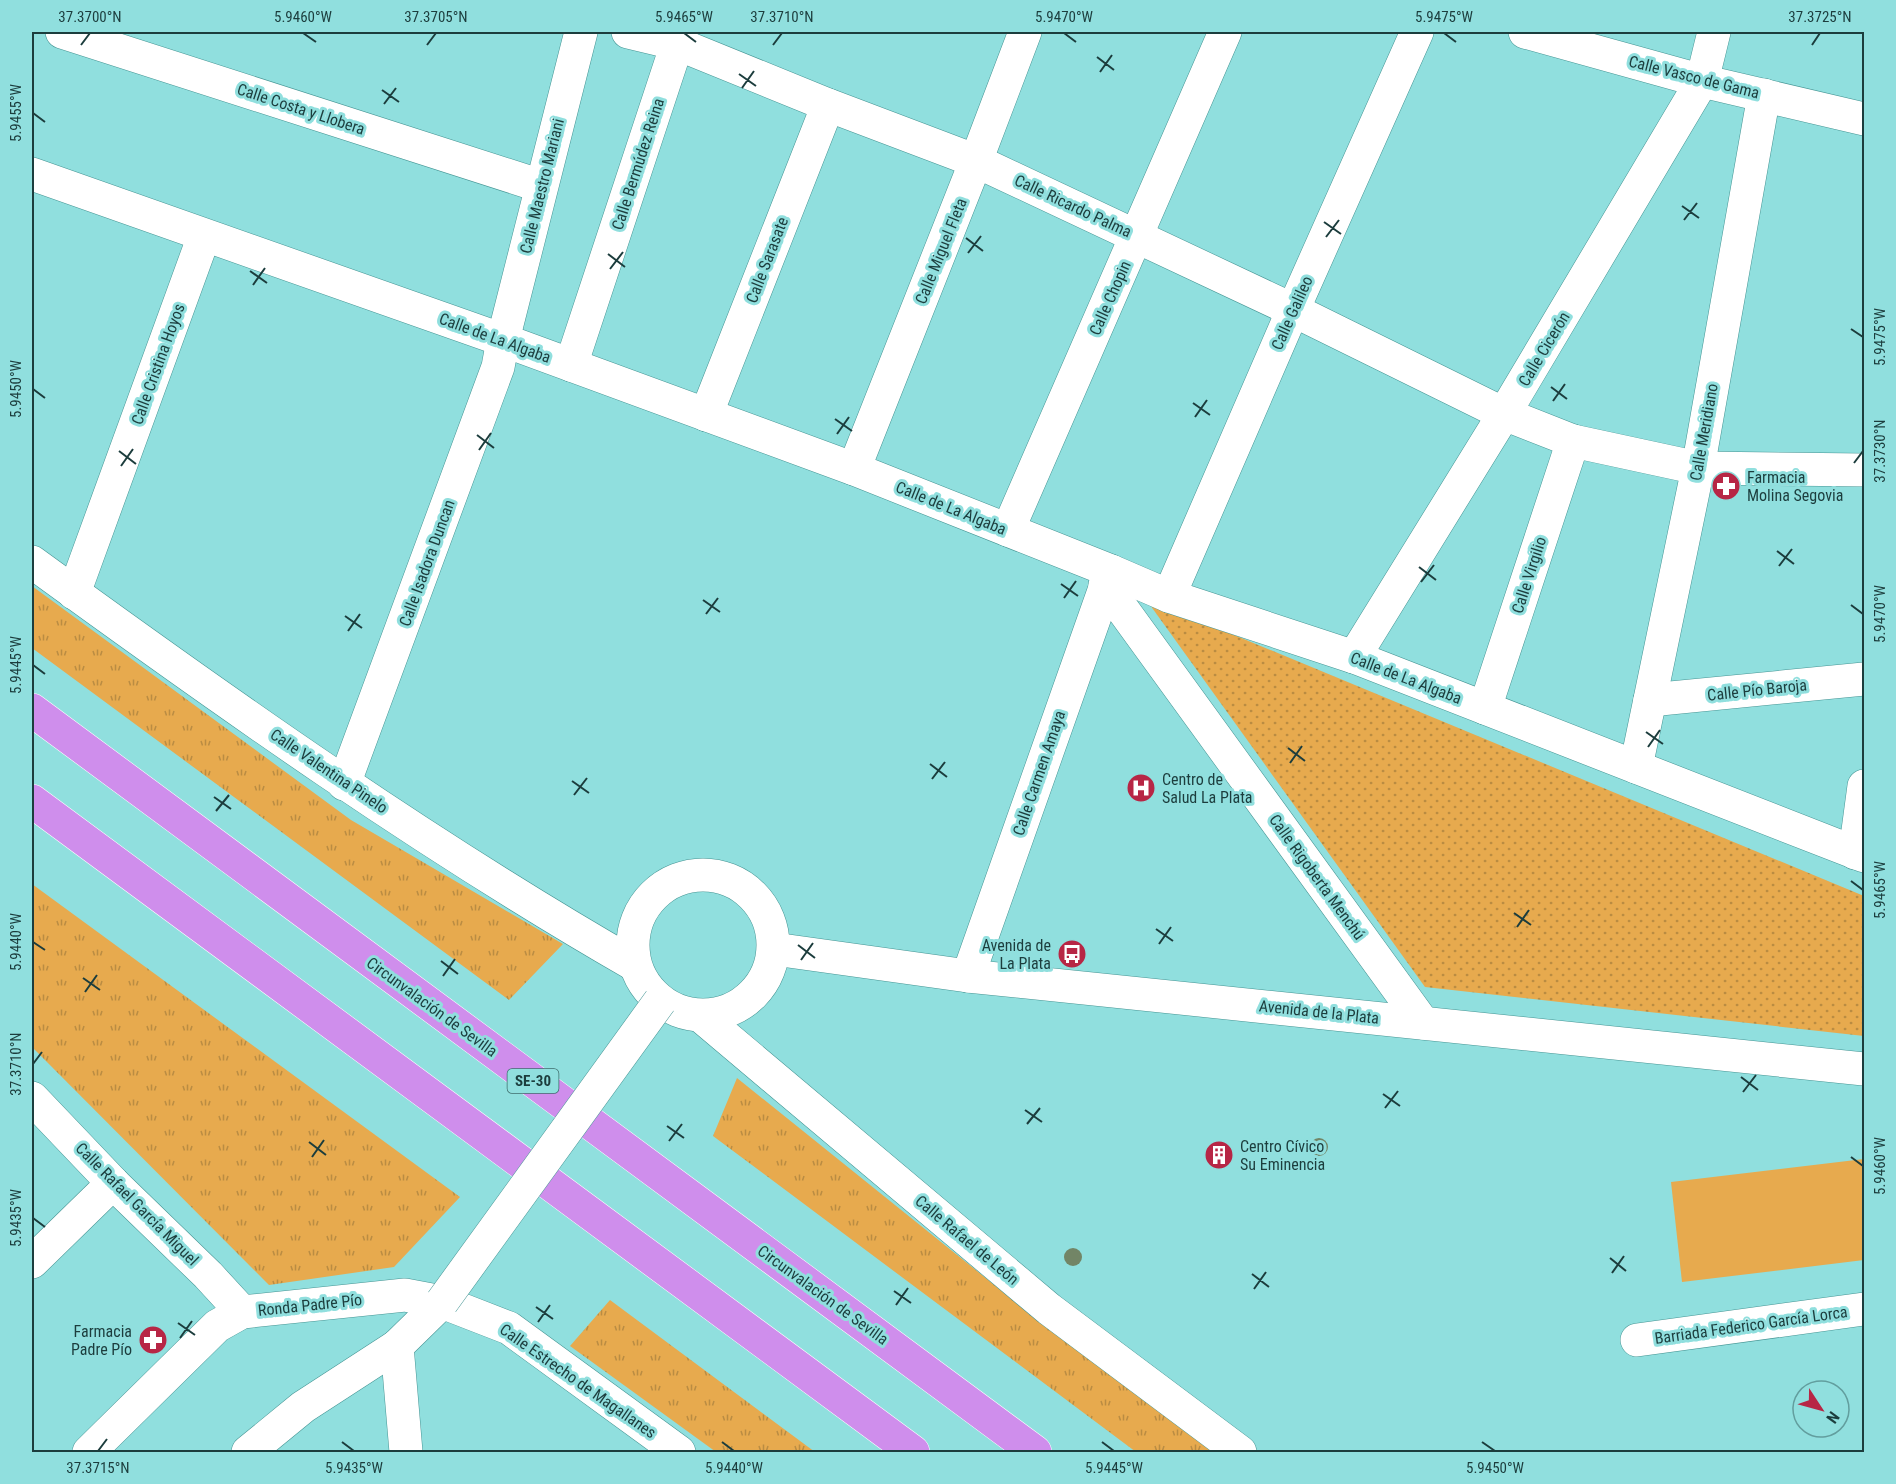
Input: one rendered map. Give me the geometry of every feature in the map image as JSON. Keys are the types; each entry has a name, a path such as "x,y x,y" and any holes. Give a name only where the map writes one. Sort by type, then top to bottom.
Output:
{"highway":[{"name":"Circunvalación de Sevilla","path":"32,710 1035,1452"},
{"path":"32,801 913,1452"}],"street":[{"name":"Calle Costa y Llobera","path":"62,32 541,186"},
{"name":"Calle Maestro Mariani","path":"503,340 581,32"},
{"name":"Calle Ricardo Palma","path":"628,32 679,38 828,105 976,161 1293,310 1504,414 1573,441 1698,468 1864,470"},
{"name":"Calle Miguel Fleta","path":"854,469 1025,32"},
{"name":"Calle Chopin","path":"1008,530 1225,32"},
{"name":"Calle Galileo","path":"1169,596 1417,32"},
{"name":"Calle Vasco de Gama","path":"1525,32 1702,81 1864,119"},
{"name":"Calle Cicerón","path":"1354,657 1504,414 1702,81 1714,32"},
{"name":"Calle Bermúdez Reina","path":"571,365 679,38"},
{"name":"Calle Meridiano","path":"1636,767 1698,468 1764,95"},
{"name":"Calle Sarasate","path":"706,415 828,105"},
{"name":"Calle de La Algaba","path":"32,174 503,340 854,469 1008,530 1108,578 1354,657 1860,854"},
{"name":"Calle Cristina Hoyos","path":"74,593 204,236"},
{"name":"Calle Isadora Duncan","path":"344,784 498,367 503,340"},
{"name":"Calle Virgilio","path":"1485,708 1573,441"},
{"name":"Calle Valentina Pinelo","path":"32,562 344,784 589,939 635,965"},
{"name":"Calle Carmen Amaya","path":"969,976 1108,578"},
{"name":"Calle Rigoberta Menchú","path":"1108,578 1423,1023"},
{"name":"Calle Pío Baroja","path":"1650,700 1864,680"},
{"path":"1860,854 1864,786"},
{"path":"707,874 728,879 748,890 763,907 772,927 774,949 768,973 754,993 735,1008 702,1017 676,1010 660,1001 645,986 635,965 632,943 636,921 647,902 664,886 684,877 707,874"},
{"name":"Avenida de la Plata","path":"774,949 969,976 1864,1069"},
{"path":"248,1452 303,1407 397,1346 442,1302 660,1001"},
{"name":"Calle Rafael de León","path":"702,1017 1050,1309 1240,1452"},
{"name":"Calle Rafael García Miguel","path":"32,1098 242,1312"},
{"path":"32,1262 113,1183"},
{"name":"Ronda Padre Pío","path":"89,1452 218,1326 242,1312 405,1294 442,1302"},
{"name":"Calle Estrecho de Magallanes","path":"442,1302 509,1328 679,1452"},
{"name":"Barriada Federico García Lorca","path":"1637,1340 1864,1309"},
{"path":"397,1346 405,1452"}],"green space":[{"path":"32,586 351,820 563,944 509,1000 32,648"},
{"path":"1145,598 1864,896 1864,1036 1425,987"},
{"path":"32,884 460,1197 394,1267 269,1285 32,1047"},
{"path":"737,1078 1033,1316 1215,1452 1136,1452 713,1136"},
{"path":"1864,1159 1864,1260 1682,1282 1671,1182"},
{"path":"610,1300 815,1452 716,1452 570,1346"}],"place":[{"name":"Farmacia Molina Segovia","path":"1726,486"},
{"name":"Centro de Salud La Plata","path":"1141,788"},
{"name":"Avenida de La Plata","path":"1072,954"},
{"name":"Centro Cívico Su Eminencia","path":"1219,1155"},
{"name":"Farmacia Padre Pío","path":"153,1340"}]}
